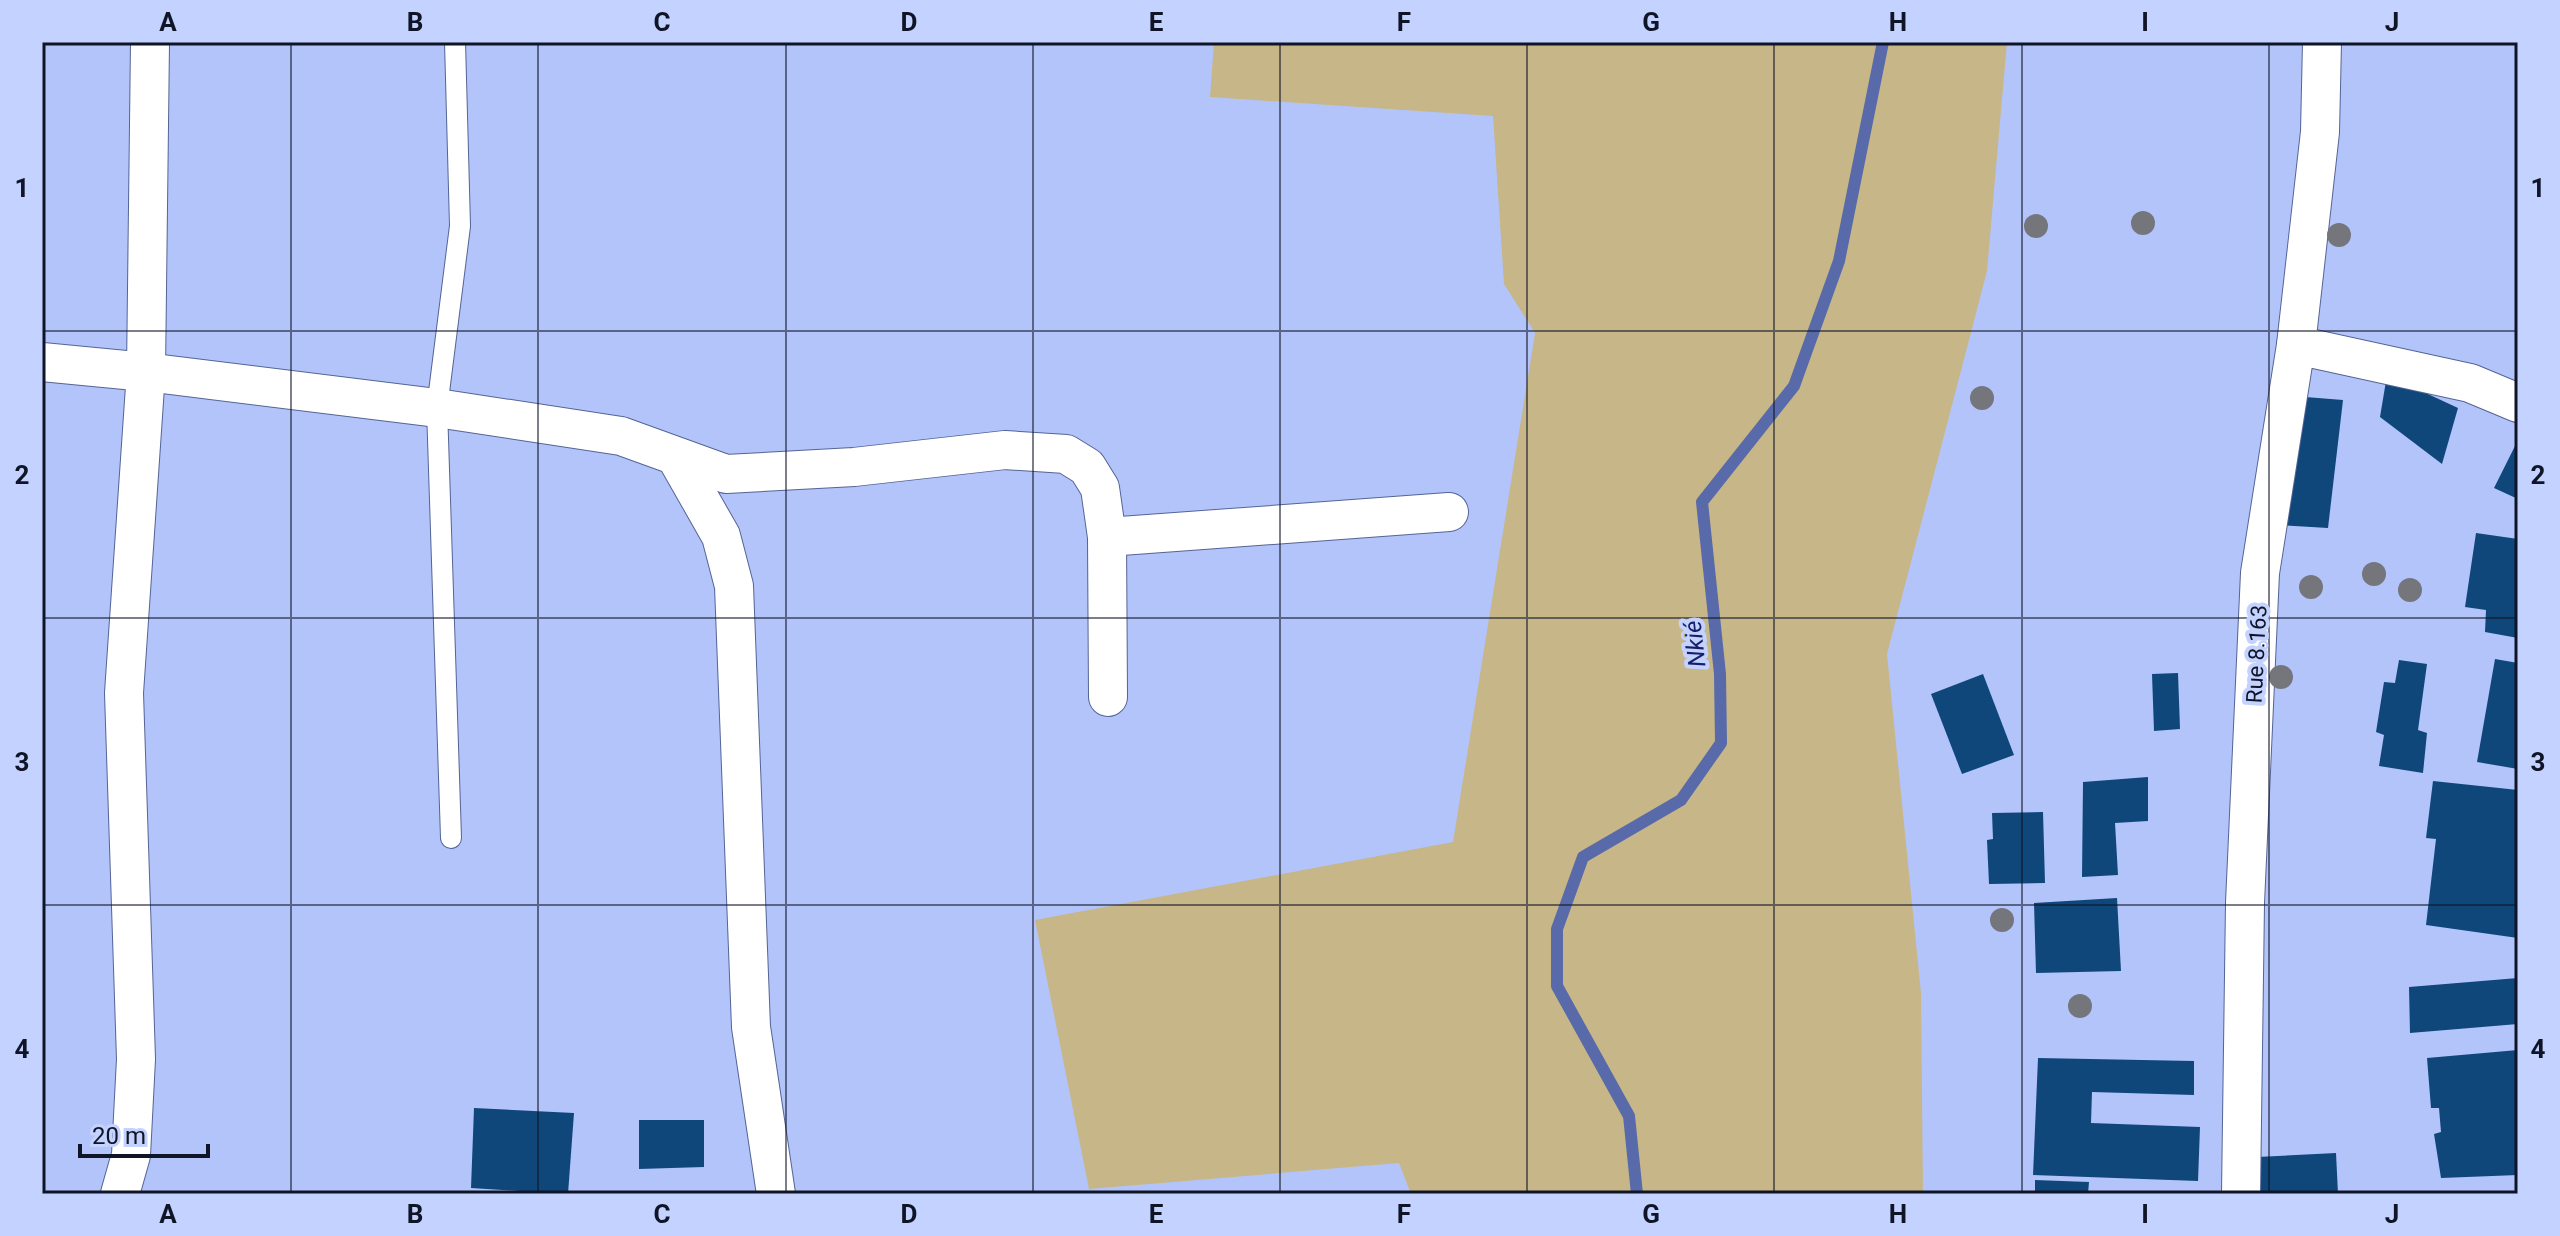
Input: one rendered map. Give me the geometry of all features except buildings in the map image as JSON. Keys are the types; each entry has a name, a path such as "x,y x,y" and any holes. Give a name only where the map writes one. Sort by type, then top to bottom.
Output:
{"street":[{"path":"120,1194 131,1155 136,1059 124,693 146,372 150,42"},
{"name":"Rue 8.163","path":"2241,1194 2245,903 2260,573 2296,345 2320,132 2322,42"},
{"path":"2296,345 2470,383 2518,403"},
{"path":"42,362 437,408 621,436 726,474 854,467 1005,450 1066,454 1087,467 1100,488 1107,537 1108,697"},
{"path":"676,457 721,536 734,586 751,1027 776,1194"},
{"path":"1107,537 1449,512"}],"lane":[{"path":"451,838 437,408 460,226 455,42"}],"shaded area":[{"path":"1214,42 2007,42 1987,271 1887,654 1921,993 1923,1194 1411,1194 1399,1163 1089,1189 1035,920 1453,842 1535,333 1504,284 1493,116 1210,97"}],"waterway":[{"name":"Nkié","path":"1637,1194 1629,1116 1557,986 1557,929 1583,857 1681,800 1721,743 1720,674 1702,502 1794,386 1839,261 1883,42"}]}
